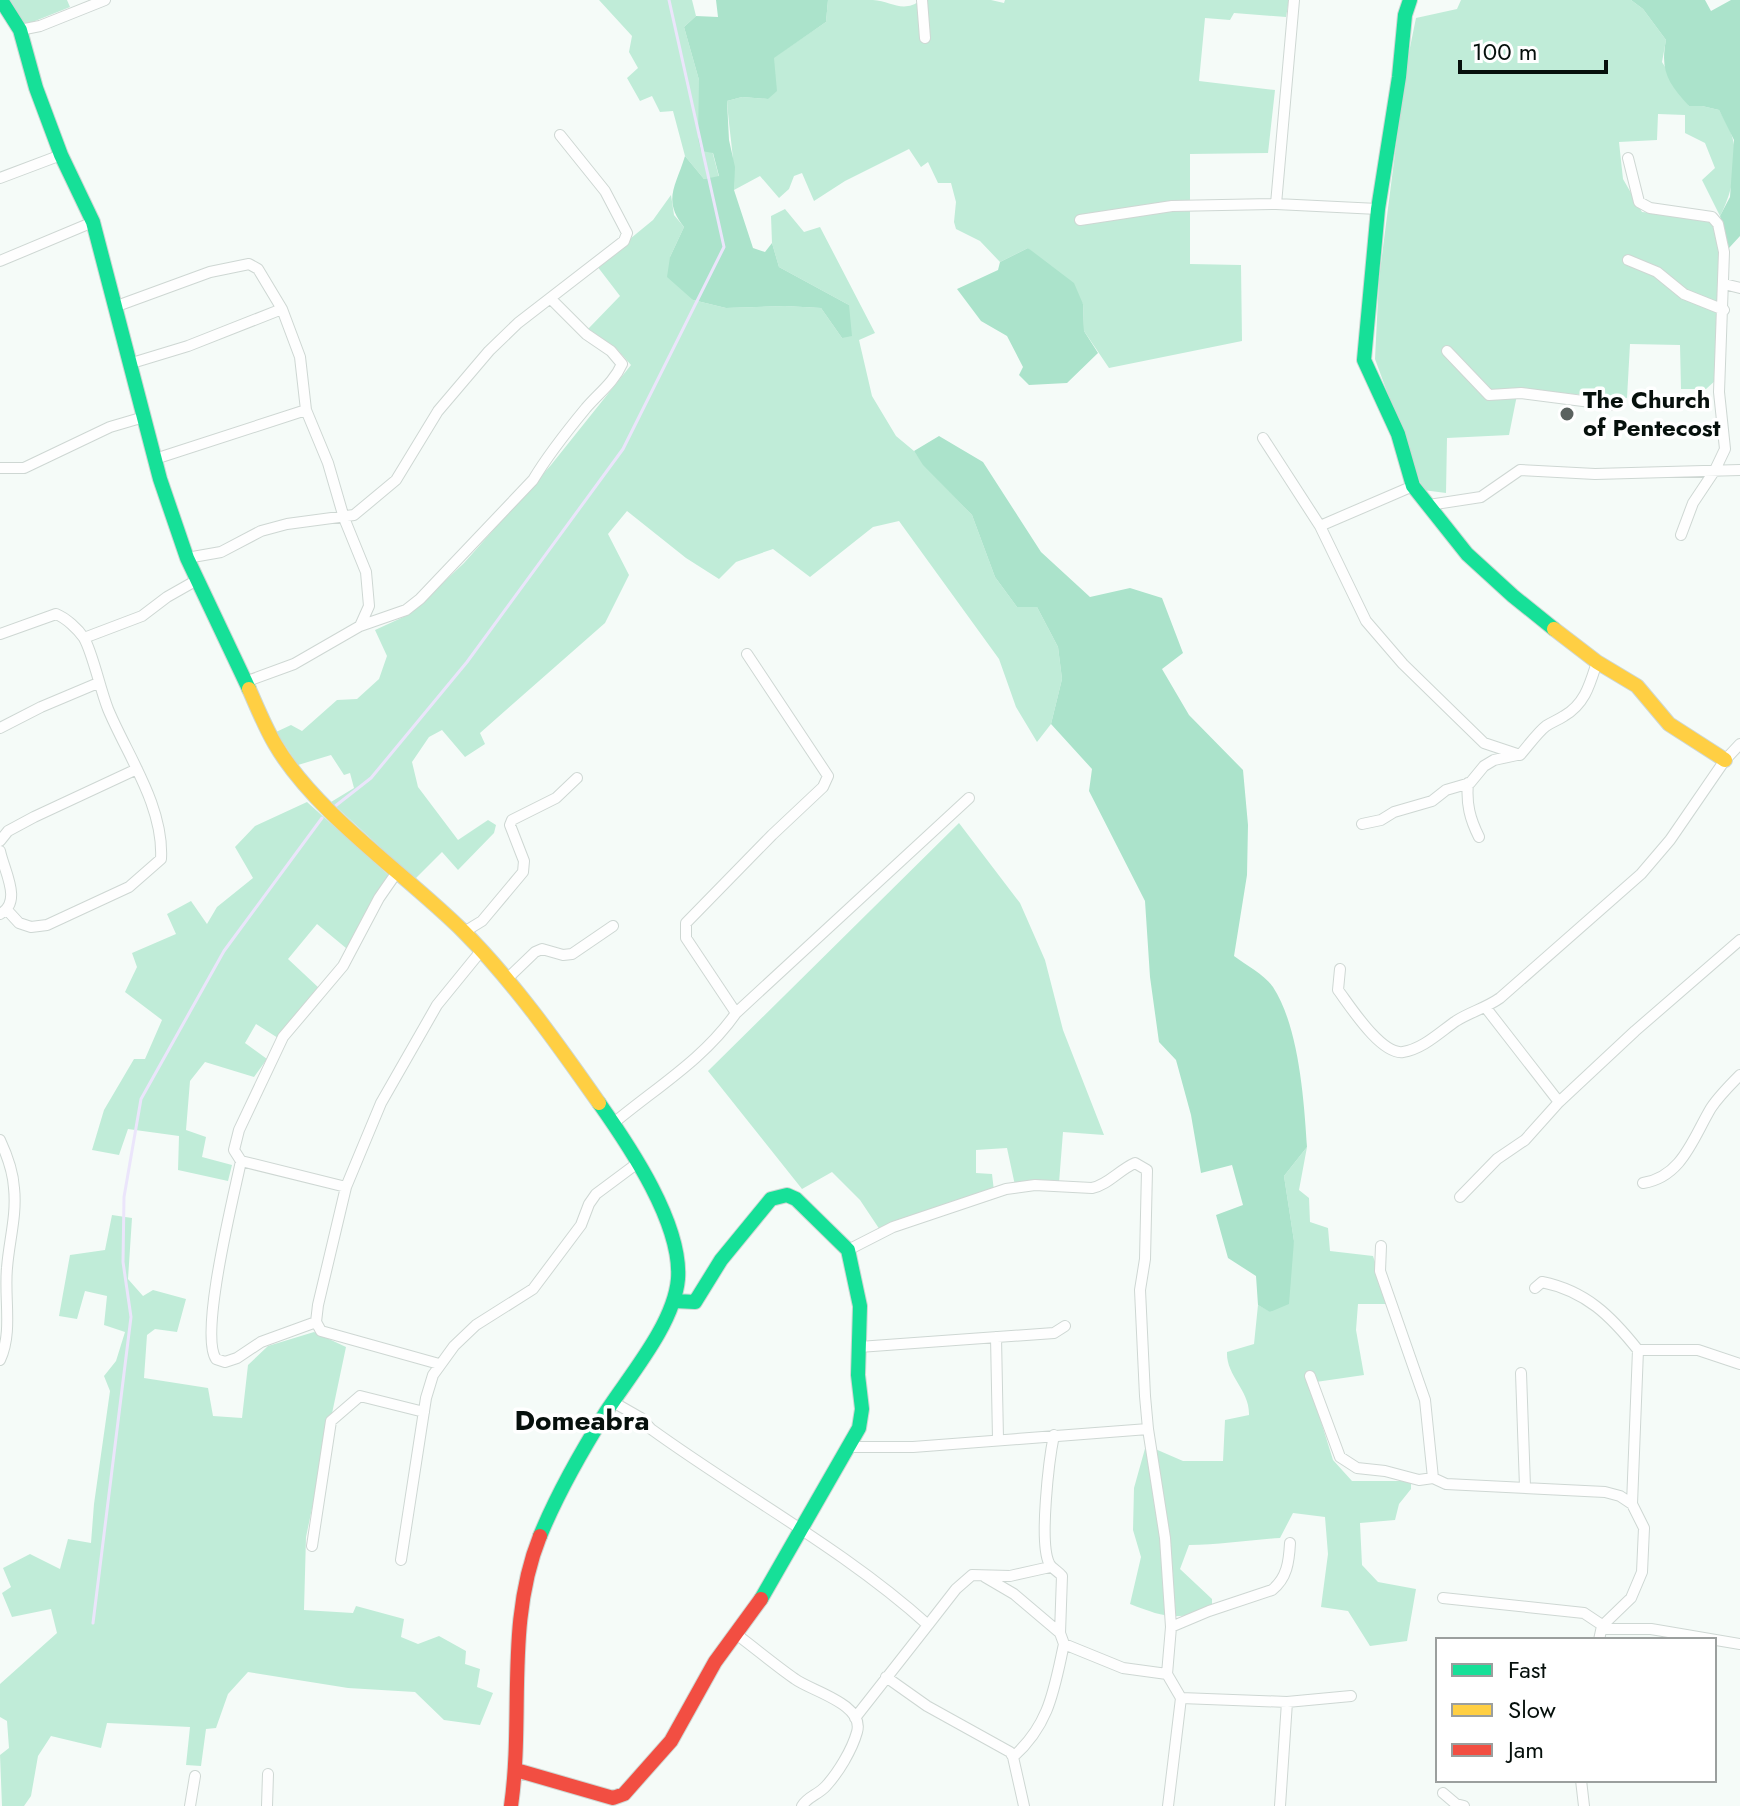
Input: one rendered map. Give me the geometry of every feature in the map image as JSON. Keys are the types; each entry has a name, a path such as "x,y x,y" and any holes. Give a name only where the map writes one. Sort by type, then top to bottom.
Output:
{"street":[{"path":"1,0 20,30 36,88 61,155 93,222 155,459 187,558 275,745 327,807 464,932 507,979 615,1122 639,1162 678,1257 675,1301 549,1514 523,1589 517,1638 518,1725 511,1806"},
{"path":"20,30 40,26 105,0"},
{"path":"922,0 925,38"},
{"path":"1276,204 1294,0"},
{"path":"1410,0 1405,15 1399,77 1378,209 1364,360 1398,434 1413,486 1467,554 1513,596 1597,662 1637,686 1669,724 1725,760"},
{"path":"187,558 221,552 261,531 287,524 354,515 396,480 438,411 518,323 589,265 624,241 627,233 605,191 560,135"},
{"path":"0,178 61,155"},
{"path":"1628,158 1639,202 1644,206 1712,217 1718,224 1724,252 1719,392 1725,449 1693,503 1681,535"},
{"path":"1080,220 1172,206 1276,204 1378,209"},
{"path":"0,261 93,222"},
{"path":"1628,260 1657,272 1684,294 1724,310"},
{"path":"117,306 210,272 249,264 258,269 282,309 300,357 306,410 366,572 369,606 360,626"},
{"path":"1724,284 1740,288"},
{"path":"245,682 294,664 360,626 387,619 420,599 533,480 587,407 616,378 622,364 551,299"},
{"path":"132,363 188,346 282,309"},
{"path":"1447,351 1489,395 1521,393 1614,405"},
{"path":"155,459 306,410"},
{"path":"0,459 4,469 24,468 110,427 144,417"},
{"path":"1263,438 1320,526 1366,621 1403,664 1484,743 1520,755"},
{"path":"1429,505 1481,497 1520,470 1595,474 1740,470"},
{"path":"1320,526 1413,486"},
{"path":"84,638 142,616 197,580"},
{"path":"0,634 56,614 84,638 112,719 137,769 162,845 161,859 129,887 47,925 31,927 4,912 11,902 10,883 0,851"},
{"path":"736,1013 686,938 686,923 823,787 828,776 747,654"},
{"path":"1362,824 1421,806 1446,790 1468,783 1494,760 1520,755 1542,728 1565,716 1580,703 1586,695 1597,662"},
{"path":"0,728 98,683"},
{"path":"1340,969 1338,990 1388,1049 1402,1052 1442,1034 1456,1022 1486,1008 1641,874 1670,840 1725,760 1740,744"},
{"path":"0,841 8,831 34,817 137,769"},
{"path":"464,932 482,921 523,872 524,861 510,825 512,820 556,798 577,778"},
{"path":"1468,783 1466,797 1479,837"},
{"path":"615,1122 695,1060 719,1037 736,1013 969,798"},
{"path":"346,1187 241,1161 234,1150 239,1130 283,1037 343,966 379,898 397,872"},
{"path":"507,979 535,952 542,949 563,955 572,954 613,926"},
{"path":"1460,1197 1497,1159 1525,1140 1559,1102 1635,1031 1740,940"},
{"path":"439,1364 329,1335 321,1331 316,1322 320,1286 346,1187 381,1103 437,1005 481,951"},
{"path":"1486,1008 1559,1102"},
{"path":"1643,1183 1659,1180 1680,1163 1714,1104 1740,1075"},
{"path":"0,1140 14,1188 7,1269 7,1336 0,1360"},
{"path":"241,1161 221,1255 211,1352 216,1359 225,1362 261,1342 316,1322"},
{"path":"401,1560 429,1386 439,1364 476,1325 533,1289 581,1225 596,1194 639,1162"},
{"path":"848,1250 893,1227 1006,1189 1035,1185 1056,1188 1101,1186 1135,1163 1147,1170 1145,1259 1140,1290 1148,1429 1165,1538 1171,1627 1167,1674 1181,1698 1168,1806"},
{"path":"516,1770 618,1798 653,1764 671,1741 715,1662 759,1602 859,1428 862,1409 858,1375 860,1306 848,1250 803,1205 787,1195 771,1199 721,1260 695,1302 675,1301"},
{"path":"1381,1246 1380,1271 1425,1400 1433,1478"},
{"path":"1535,1288 1542,1282 1562,1286 1583,1297 1615,1320 1638,1350 1632,1504 1644,1528 1642,1572 1631,1598 1602,1626 1599,1638"},
{"path":"859,1347 1054,1333 1065,1326"},
{"path":"996,1337 998,1439"},
{"path":"1638,1350 1698,1350 1740,1364"},
{"path":"1521,1373 1525,1487"},
{"path":"1310,1376 1340,1457 1357,1468 1419,1480 1433,1478 1446,1484 1605,1492 1620,1496 1632,1504"},
{"path":"312,1546 331,1421 360,1396 424,1412"},
{"path":"613,1402 641,1418 687,1455 844,1558 928,1625"},
{"path":"848,1447 913,1447 1148,1429"},
{"path":"1013,1757 1049,1710 1062,1639 1062,1576 1050,1567 1046,1553 1046,1475 1054,1435"},
{"path":"1171,1627 1272,1590 1288,1566 1290,1543"},
{"path":"855,1718 956,1589 972,1575 1010,1576 1050,1567"},
{"path":"985,1576 1014,1594 1062,1639 1123,1668 1167,1674"},
{"path":"1443,1598 1584,1613 1606,1629 1651,1629 1704,1638"},
{"path":"736,1634 799,1682 830,1695 855,1718 857,1733 846,1755 826,1786 802,1806"},
{"path":"1716,1640 1740,1644"},
{"path":"886,1677 927,1706 1004,1747 1013,1757 1024,1806"},
{"path":"1181,1698 1287,1702 1351,1696"},
{"path":"1280,1806 1287,1702"},
{"path":"267,1806 268,1774"},
{"path":"190,1806 195,1776"},
{"path":"1581,1782 1584,1806"},
{"path":"1443,1793 1456,1804 1464,1806"}],"green space":[{"path":"8,0 67,0 70,7 25,25"},
{"path":"599,0 692,0 696,16 684,27 699,80 700,105 719,177 704,179 685,156 673,111 660,112 652,96 640,101 627,78 638,68 629,52 632,36"},
{"path":"716,0 828,0 826,22 774,58 777,91 768,99 742,97 727,101 729,140 735,167 734,190 753,248 765,252 772,243 779,267 849,305 852,336 842,338 821,308 726,308 693,300 667,277 670,257 684,227 672,201 685,156 704,179 719,176 713,153 701,151 698,139 699,80 684,27 696,16 718,17"},
{"path":"828,0 873,0 908,6 921,0 991,0 1004,3 1005,0 1289,0 1286,17 1234,13 1230,20 1205,18 1199,81 1275,90 1268,153 1190,154 1190,264 1241,265 1242,341 1109,368 1084,331 1083,304 1028,248 1000,262 980,241 956,229 956,202 951,183 938,183 928,162 921,167 909,149 845,181 814,201 802,173 794,176 789,189 779,198 760,176 734,190 727,101 742,97 768,99 773,58 826,22"},
{"path":"1461,0 1631,0 1643,9 1666,40 1662,62 1689,106 1719,110 1732,136 1735,159 1731,189 1720,216 1702,180 1715,168 1705,143 1685,133 1685,115 1658,114 1657,140 1619,142 1623,179 1642,212 1703,217 1712,222 1721,278 1716,380 1706,389 1681,389 1680,345 1630,344 1627,398 1518,390 1509,435 1447,438 1446,493 1423,490 1375,359 1379,279 1406,67 1416,18 1457,9"},
{"path":"1631,0 1705,0 1711,11 1731,0 1740,0 1740,236 1729,248 1720,216 1730,197 1734,140 1719,110 1689,106 1676,90 1665,68 1666,40 1643,9"},
{"path":"671,195 674,215 684,227 670,257 693,300 726,308 821,308 842,338 849,305 779,267 772,243 771,216 785,209 804,232 820,227 875,333 859,340 872,396 896,436 914,451 972,515 995,577 1017,607 1037,607 1058,647 1062,679 1051,724 1037,742 1016,707 999,659 899,521 873,527 810,577 773,549 736,562 719,579 686,558 627,511 608,534 629,575 605,623 480,733 485,744 465,757 442,730 429,737 412,762 418,787 458,840 488,820 496,825 494,833 458,870 442,852 415,879 331,802 354,788 350,773 344,775 331,755 298,765 276,732 291,725 302,731 337,700 357,699 379,679 387,656 375,630 410,614 464,563 551,465 631,365 616,348 588,329 620,296 597,266 653,220"},
{"path":"1028,248 1074,283 1083,304 1084,331 1098,353 1067,383 1029,385 1019,375 1023,367 1007,336 981,321 957,289 998,270 1000,262"},
{"path":"939,436 983,462 1041,552 1090,597 1130,588 1162,598 1183,653 1162,669 1189,715 1243,770 1248,825 1247,875 1234,956 1270,983 1282,1003 1299,1064 1307,1147 1284,1176 1294,1241 1289,1304 1270,1312 1258,1305 1256,1276 1228,1258 1216,1215 1243,1205 1232,1165 1201,1173 1191,1115 1176,1060 1159,1042 1150,977 1145,901 1089,791 1092,769 1051,724 1062,679 1058,647 1037,607 1017,607 995,577 972,515 923,465 914,451"},
{"path":"307,802 394,880 352,953 317,924 288,959 319,988 278,1038 256,1024 245,1043 267,1059 254,1077 205,1062 190,1081 186,1130 206,1137 202,1157 232,1165 228,1181 178,1170 179,1136 128,1129 119,1155 92,1150 104,1110 134,1059 145,1059 162,1020 125,992 137,967 132,953 176,934 167,914 191,901 207,924 217,907 253,878 235,847 255,826"},
{"path":"959,823 1020,903 1045,960 1063,1030 1104,1135 1063,1132 1059,1183 1016,1190 1007,1148 976,1150 976,1173 992,1174 994,1191 880,1230 860,1200 832,1172 802,1189 708,1071"},
{"path":"1307,1147 1299,1190 1309,1198 1310,1222 1328,1228 1330,1251 1373,1256 1389,1304 1358,1304 1356,1330 1364,1375 1309,1383 1333,1460 1352,1481 1411,1481 1411,1489 1399,1504 1395,1520 1360,1523 1362,1565 1378,1582 1416,1589 1407,1641 1370,1646 1348,1611 1321,1607 1328,1554 1325,1517 1293,1513 1280,1538 1189,1545 1180,1569 1212,1599 1212,1607 1189,1615 1171,1616 1130,1604 1141,1557 1133,1530 1134,1488 1146,1445 1183,1461 1223,1461 1225,1420 1249,1415 1246,1398 1230,1368 1227,1352 1254,1344 1258,1305 1271,1312 1294,1241 1284,1176"},
{"path":"112,1215 132,1218 128,1279 143,1296 153,1290 186,1299 177,1332 155,1329 147,1335 144,1378 208,1388 213,1416 242,1418 248,1365 268,1346 314,1332 346,1347 306,1537 304,1610 353,1613 356,1606 404,1619 401,1637 418,1644 439,1636 466,1651 465,1664 480,1669 477,1687 493,1693 480,1725 444,1720 415,1692 348,1688 248,1672 228,1694 216,1728 206,1729 201,1766 186,1765 190,1727 107,1723 101,1748 51,1736 38,1756 31,1796 24,1806 2,1806 0,1755 9,1748 7,1721 0,1717 0,1684 57,1633 51,1609 12,1617 2,1593 11,1587 3,1568 30,1554 60,1569 68,1539 91,1543 110,1391 104,1376 116,1361 125,1332 104,1325 107,1296 85,1291 77,1319 59,1316 70,1255 105,1250"}],"waterway":[{"path":"334,807 371,778 467,662 623,449 724,247 669,0"},
{"path":"93,1623 131,1317 123,1262 124,1197 141,1099 224,951 322,818"}],"traffic: fast":[{"path":"1,0 20,30 36,88 61,155 93,222 160,479 187,558 249,689"},
{"path":"1410,0 1405,15 1399,77 1378,209 1364,360 1398,434 1413,486 1467,554 1554,629"},
{"path":"540,1536 588,1442 660,1331 675,1296 678,1279 672,1234 663,1211 639,1164 599,1103"},
{"path":"675,1301 695,1302 721,1260 771,1199 787,1195 796,1199 848,1250 860,1306 858,1375 862,1409 859,1428 761,1599"}],"traffic: slow":[{"path":"1554,629 1597,662 1637,686 1669,724 1725,760"},
{"path":"249,689 271,737 292,770 337,819 483,951 535,1015 599,1103"}],"traffic: jam":[{"path":"511,1806 519,1636 529,1569 540,1536"},
{"path":"516,1770 613,1798 624,1794 671,1741 715,1662 761,1599"}],"place":[{"name":"The Church of Pentecost","path":"1567,414"}],"district":[{"name":"Domeabra","path":"582,1420"}]}
